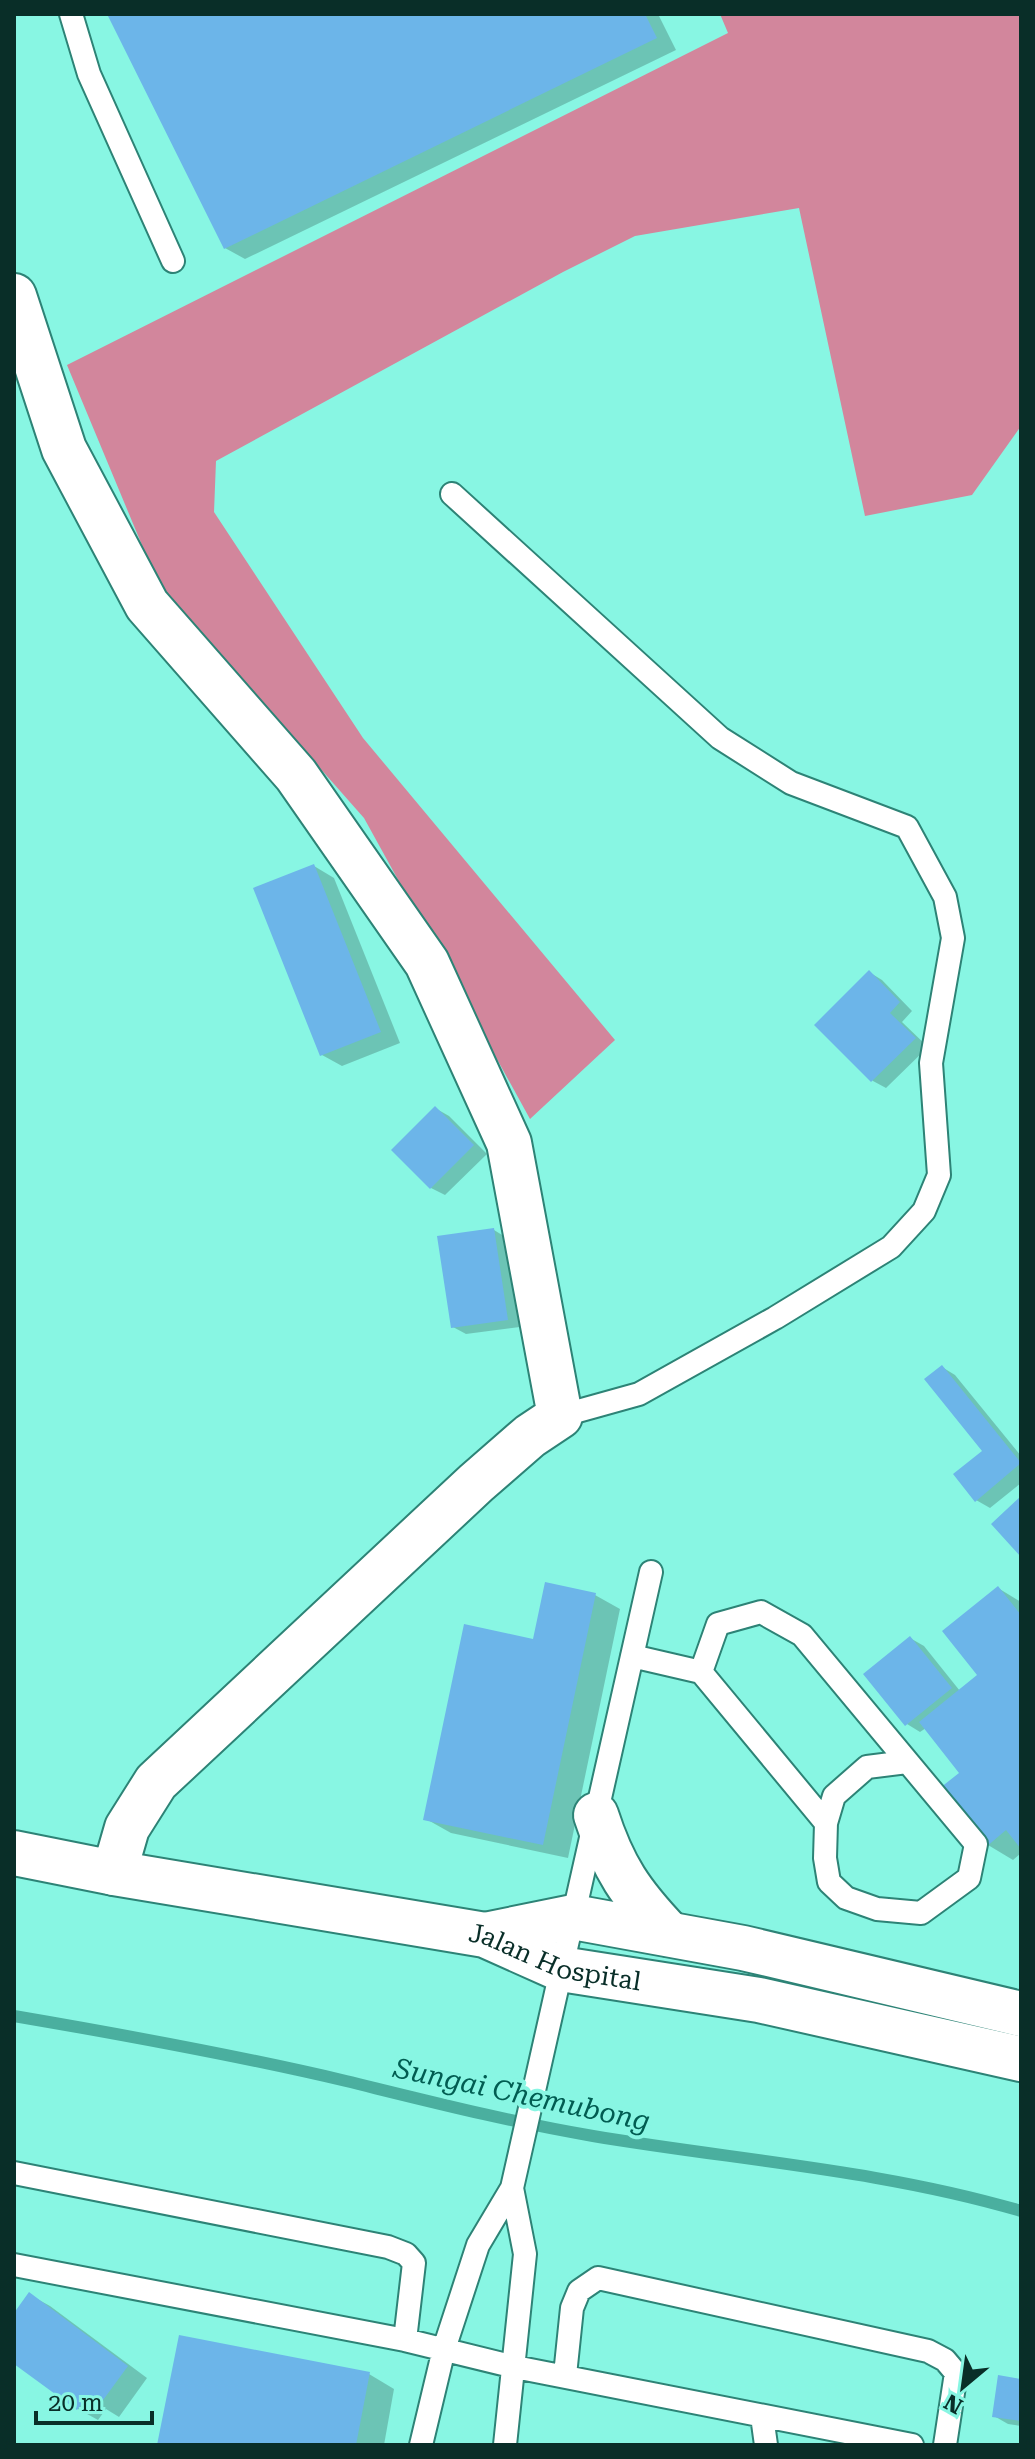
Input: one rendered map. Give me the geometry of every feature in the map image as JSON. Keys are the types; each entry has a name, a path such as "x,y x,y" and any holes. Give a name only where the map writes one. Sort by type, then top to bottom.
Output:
{"street":[{"path":"14,296 64,449 147,605 296,775 427,963 509,1143 560,1416 530,1436 476,1483 156,1782 127,1828 114,1873"},
{"path":"596,1815 609,1855 626,1884 669,1934"},
{"path":"14,1853 114,1873 485,1935"},
{"name":"Jalan Hospital","path":"485,1935 573,1917 743,1948 1021,2014"},
{"name":"Jalan Hospital","path":"485,1935 559,1979 759,2000 1021,2059"}],"lane":[{"path":"71,14 89,74 173,261"},
{"path":"452,494 720,738 791,783 907,827 945,897 953,938 931,1063 939,1175 924,1211 891,1247 775,1318 639,1394 560,1416"},
{"path":"421,2445 444,2349 478,2245 512,2188 651,1572"},
{"path":"701,1672 718,1624 761,1612 802,1635 976,1844 969,1878 921,1913 877,1909 846,1898 829,1882 825,1858 826,1823 834,1796 867,1767 907,1762"},
{"path":"632,1656 701,1672 826,1823"},
{"path":"14,2173 388,2247 406,2254 414,2263 405,2340"},
{"path":"505,2445 525,2254 512,2188"},
{"path":"14,2265 405,2340 515,2367 912,2445"},
{"path":"565,2375 572,2308 579,2291 598,2278 928,2351 945,2360 956,2373 945,2445"},
{"path":"762,2416 766,2445"}],"shaded area":[{"path":"720,14 1021,14 1021,426 972,495 865,516 799,208 635,236 216,461 214,512 363,738 615,1040 530,1119 364,818 159,586 67,365 728,33"}],"building":[{"path":"107,14 645,14 657,38 224,249"},
{"path":"314,864 381,1032 320,1056 253,888"},
{"path":"869,970 900,1002 890,1013 916,1038 871,1082 814,1025"},
{"path":"435,1106 474,1145 430,1189 391,1150"},
{"path":"494,1228 508,1320 451,1328 437,1236"},
{"path":"942,1365 1021,1463 975,1502 953,1474 982,1451 924,1379"},
{"path":"1021,1496 1021,1557 991,1524"},
{"path":"545,1582 596,1593 543,1845 423,1820 464,1624 533,1639"},
{"path":"998,1586 1021,1615 1021,1849 1006,1830 986,1847 940,1788 959,1773 919,1722 977,1675 942,1631"},
{"path":"910,1636 952,1688 905,1726 863,1674"},
{"path":"29,2292 128,2366 98,2407 86,2398 77,2410 14,2364 14,2313"},
{"path":"179,2335 370,2372 356,2445 157,2445"},
{"path":"998,2375 1021,2379 1021,2421 992,2417"}],"waterway":[{"name":"Sungai Chemubong","path":"14,2016 263,2063 562,2130 916,2185 1021,2211"}]}
